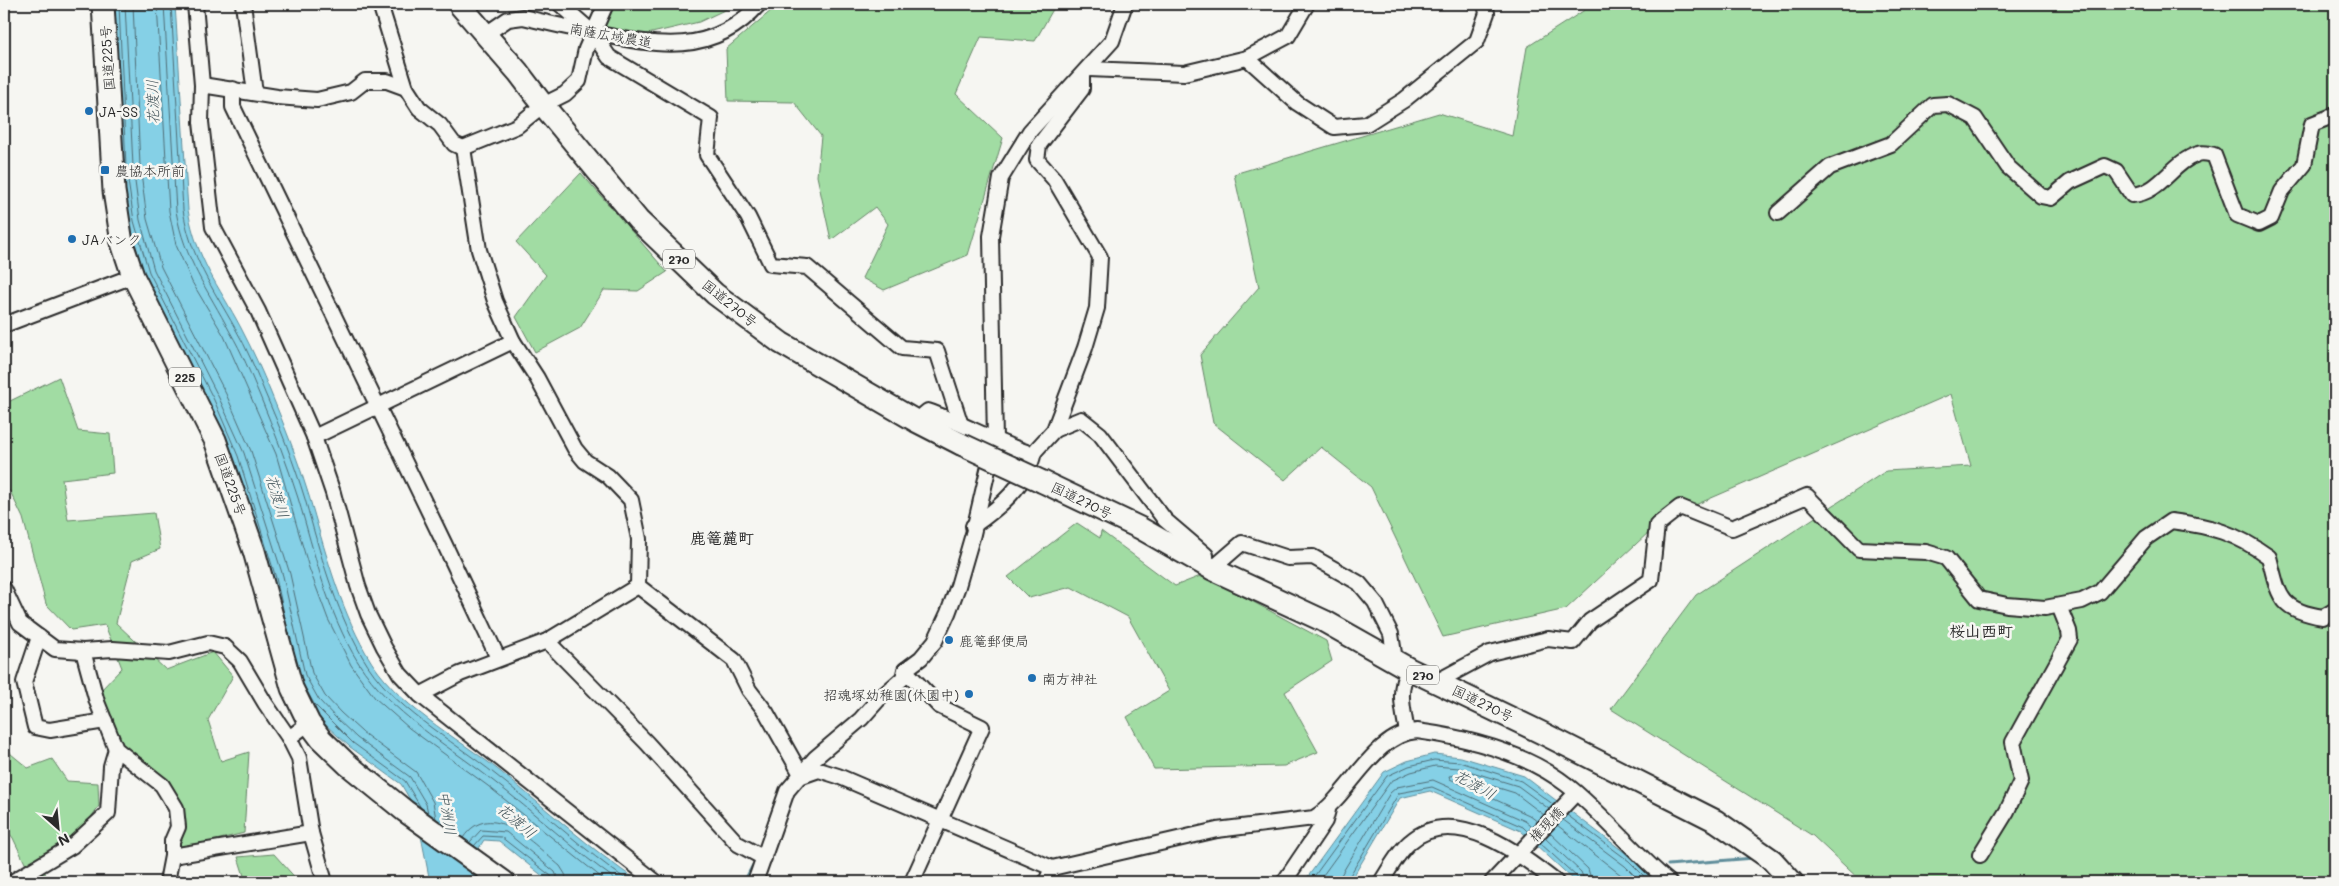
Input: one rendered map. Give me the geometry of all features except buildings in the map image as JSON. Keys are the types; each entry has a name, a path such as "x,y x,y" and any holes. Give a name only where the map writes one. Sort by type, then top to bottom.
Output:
{"highway":[{"name":"国道225号","path":"103,4 114,191 122,242 133,276 215,440 254,551 292,688 315,731 346,764 405,811 504,882"},
{"name":"国道270号","path":"459,4 486,34 542,105 638,220 715,294 781,343 916,421 1140,528 1209,567 1324,621 1402,664 1716,821 1772,860 1792,882"}],"street":[{"path":"195,4 202,85 201,122 213,227 258,311 314,438 333,493 358,586 368,614 384,647 400,674 420,695 656,882"},
{"path":"243,4 255,93"},
{"path":"380,4 406,88 419,108 440,125 454,144 462,148 517,126 542,105 565,94 579,81 592,32 606,4"},
{"path":"560,4 592,32 609,57 710,118 707,155 748,217 771,264 807,267 902,348 937,351 960,422"},
{"name":"南薩広域農道","path":"486,34 508,19 523,17 638,43 669,45 690,43 712,37 729,29 746,18 759,4"},
{"path":"755,882 787,791 816,758 862,719 878,700 903,678 905,670 921,658 935,641 958,586 995,440 991,236 1000,178 1030,131 1085,73 1112,41 1125,4"},
{"path":"1085,73 1184,73 1247,58 1288,36 1306,4"},
{"path":"1247,58 1297,104 1334,128 1366,124 1404,100 1477,41 1487,13 1485,4"},
{"path":"973,526 1003,505 1031,466 1034,452 1054,430 1097,308 1100,257 1054,179 1037,160 1039,145 1082,89 1085,73"},
{"path":"202,85 316,100 351,92 365,81 388,81 406,88"},
{"path":"233,89 233,107 498,658"},
{"path":"1778,213 1830,167 1891,144 1933,105 1948,104 1975,118 2008,167 2041,196 2051,198 2070,182 2105,166 2116,171 2132,195 2146,194 2184,162 2200,153 2214,155 2237,214 2259,224 2271,218 2282,191 2304,165 2312,124 2335,115"},
{"path":"462,148 479,250 495,301 513,341 537,378 575,449 585,460 608,476 632,500 639,539 638,586"},
{"path":"4,324 133,276"},
{"path":"314,438 379,408 513,341"},
{"path":"916,421 928,410 960,422 995,440 1029,453 1034,452"},
{"path":"1054,430 1081,419 1100,434 1165,520 1206,554 1209,567 1242,543 1288,558 1313,557 1359,583 1375,602 1402,664 1403,680 1401,692 1407,732"},
{"path":"1438,681 1490,653 1548,639 1573,642 1590,620 1651,580 1657,525 1680,507 1732,528 1807,496 1859,549 1926,552 1946,558 1979,599 2007,605 2045,608 2082,601 2100,592 2146,538 2171,520 2208,526 2248,542 2269,557 2275,585 2280,597 2296,609 2323,617 2335,610"},
{"path":"420,695 460,674 547,641 638,586"},
{"path":"638,586 734,660 749,690 766,712 802,776"},
{"path":"4,589 20,623 55,649 83,651 113,649 169,653 208,643 225,647 240,661 265,704 289,738 299,758 311,833 325,882"},
{"path":"1980,855 2007,811 2021,781 2013,742 2070,640 2069,631 2058,606"},
{"path":"39,637 24,682 35,727 50,730 105,721"},
{"path":"547,641 647,744 738,844 764,858"},
{"path":"83,651 97,702 116,749 162,785 176,808 178,826 172,841 168,882"},
{"path":"905,670 939,706 982,726 912,882"},
{"path":"289,738 315,731"},
{"path":"802,776 819,770 838,776 1052,868 1217,830 1314,818 1328,810 1377,752 1395,737 1407,732 1429,733 1508,753 1560,780 1572,797 1669,882"},
{"path":"12,882 72,846 108,813 111,766 116,749"},
{"name":"権現橋","path":"1492,882 1572,797"},
{"path":"1284,882 1325,821 1328,810"},
{"path":"1380,882 1409,842 1437,828 1457,827 1472,831 1521,851 1556,882"},
{"path":"172,856 311,833"},
{"path":"1046,882 1052,868"}],"green space":[{"path":"613,4 737,4 699,22 639,36 603,28"},
{"path":"779,4 1056,4 1035,41 981,37 956,94 1003,138 968,255 884,290 862,278 888,224 875,207 831,240 817,176 821,136 794,102 728,101 726,49"},
{"path":"1594,4 2335,4 2335,882 1862,882 1813,836 1611,709 1696,595 1886,471 1971,466 1951,394 1663,519 1566,609 1443,637 1371,487 1321,447 1285,480 1213,423 1200,355 1259,287 1234,174 1439,113 1512,136 1527,47"},
{"path":"581,173 667,272 638,291 604,290 580,328 535,352 516,317 546,275 516,242"},
{"path":"59,377 78,431 110,434 113,473 62,479 68,520 154,513 160,549 132,561 116,623 166,670 213,652 233,676 208,720 221,761 249,752 244,833 180,849 182,810 167,783 119,741 100,691 122,668 105,625 71,630 46,604 23,518 10,491 4,488 4,404"},
{"path":"1077,523 1100,538 1101,531 1175,586 1203,575 1326,641 1332,661 1285,692 1318,752 1284,766 1154,769 1127,717 1169,691 1128,617 1071,587 1029,598 1008,577"},
{"path":"4,740 11,754 28,768 52,759 67,781 98,783 99,806 79,834 48,852 45,873 47,882 34,882 13,838 4,826"},
{"path":"274,854 299,882 245,879 238,857"}],"water":[{"path":"114,4 175,4 188,210 192,228 209,272 245,336 271,393 309,496 340,596 366,653 393,689 410,705 483,758 586,842 639,882 550,882 499,841 484,840 477,851 482,882 430,882 416,810 401,784 350,747 310,707 295,680 257,530 233,457 209,403 144,274 129,222 122,167"},
{"name":"花渡川","path":"1434,754 1461,757 1524,776 1632,858 1657,882 1576,882 1521,831 1430,791 1400,798 1350,882 1304,882 1384,772 1407,761"}],"waterway":[{"path":"1668,865 1754,858"},
{"path":"744,882 753,865"}],"place":[{"name":"JA-SS","path":"89,111"},
{"name":"農協本所前","path":"105,170"},
{"name":"JAバンク","path":"72,239"},
{"name":"鹿篭郵便局","path":"949,640"},
{"name":"南方神社","path":"1032,678"},
{"name":"招魂塚幼稚園(休園中)","path":"969,694"}],"district":[{"name":"鹿篭麓町","path":"722,537"},
{"name":"桜山西町","path":"1981,630"}],"water label":[{"name":"中洲川","path":"448,813"}]}
